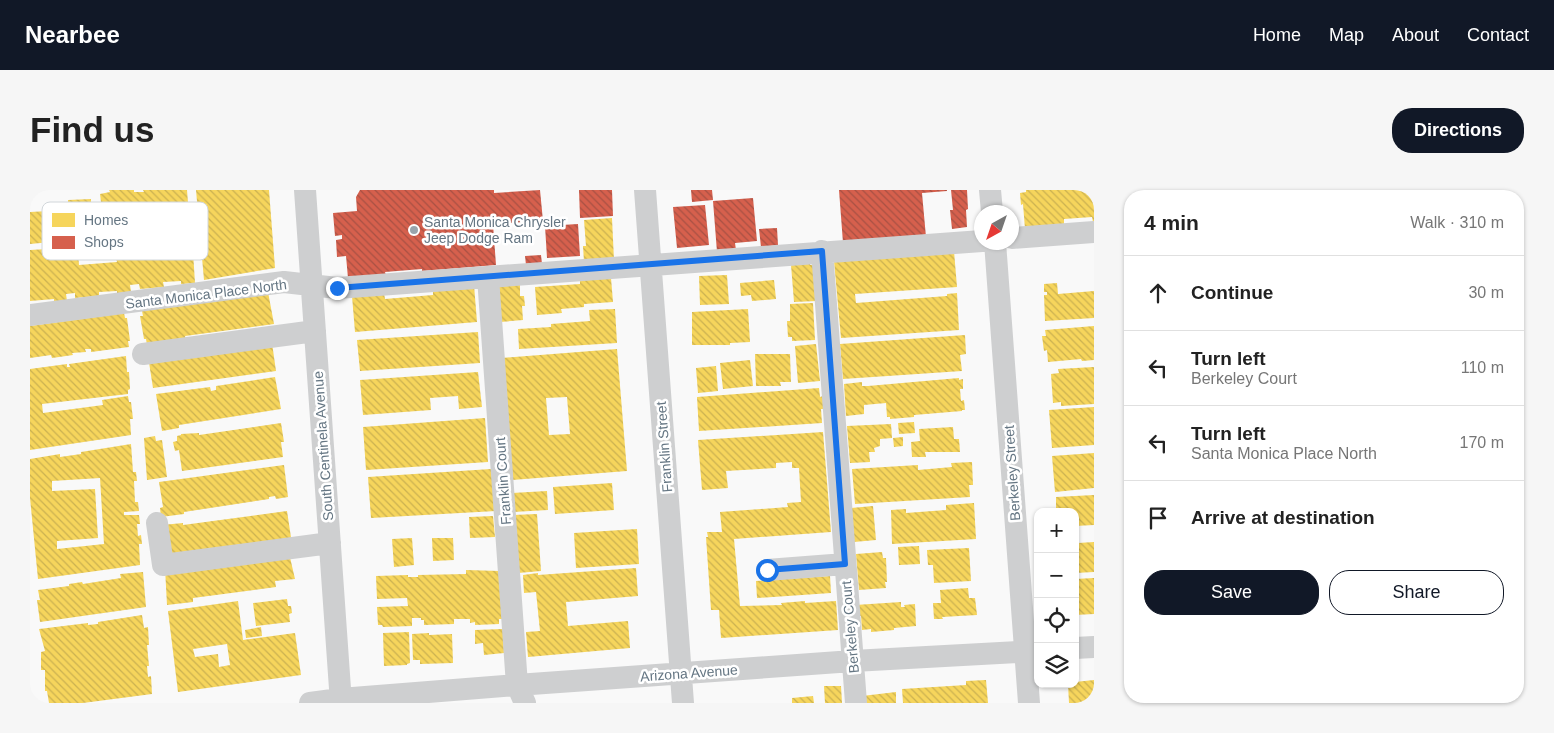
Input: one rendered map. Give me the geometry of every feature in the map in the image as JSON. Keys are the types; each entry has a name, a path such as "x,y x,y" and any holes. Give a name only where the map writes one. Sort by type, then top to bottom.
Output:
{"street":[{"name":"South Centinela Avenue","path":"304,190 340,701"},
{"name":"Franklin Street","path":"645,190 683,703"},
{"path":"990,190 991,205"},
{"path":"1019,237 1094,232"},
{"name":"Santa Monica Place North","path":"30,316 284,282 337,288 974,241"},
{"name":"Berkeley Street","path":"996,250 1031,651 1029,703"},
{"name":"Berkeley Court","path":"822,251 856,703"},
{"name":"Franklin Court","path":"488,277 521,694"},
{"path":"143,354 315,331"},
{"path":"157,523 163,564 330,543"},
{"path":"767,570 845,564"},
{"path":"1079,648 1094,647"},
{"name":"Arizona Avenue","path":"310,703 521,694 681,674 853,661 1031,651"}],"building: Homes":[{"path":"109,190 144,192 143,190 187,190 188,202 101,202 100,194 110,192"},
{"path":"196,190 269,190 275,268 204,280 202,260 208,260 208,202 197,202"},
{"path":"1026,190 1094,190 1094,222 1092,217 1064,219 1064,225 1025,229 1020,193 1026,192"},
{"path":"91,199 91,202 68,202 68,200"},
{"path":"42,211 42,243 30,244 30,212"},
{"path":"612,218 614,260 584,262 583,246 586,246 584,220"},
{"path":"42,249 42,260 79,260 79,265 117,262 116,260 194,260 195,283 181,284 181,281 163,282 164,287 140,289 139,284 130,285 131,292 117,294 117,291 99,292 99,296 75,298 75,293 66,294 67,301 54,302 54,299 30,301 30,250"},
{"path":"954,251 957,287 855,294 856,303 947,296 947,294 957,293 959,330 841,338 834,261"},
{"path":"810,263 810,265 814,265 817,301 794,302 791,265"},
{"path":"727,275 729,304 700,305 699,276"},
{"path":"611,278 613,302 584,304 584,307 561,309 562,313 537,315 535,287 580,284 580,280"},
{"path":"774,280 776,299 752,301 751,295 741,296 740,283"},
{"path":"520,282 520,296 524,296 525,306 522,306 523,320 500,322 497,284"},
{"path":"1057,283 1058,294 1094,291 1094,318 1045,321 1044,295 1047,295 1047,292 1044,292 1044,284"},
{"path":"474,285 477,322 355,332 352,296 384,293 385,299 433,295 433,288"},
{"path":"268,292 274,324 185,336 186,340 147,345 146,339 144,339 140,316 143,316 142,311"},
{"path":"813,303 815,340 792,341 792,337 788,337 787,321 790,321 790,304"},
{"path":"615,309 617,343 519,349 518,329 551,327 551,324 590,321 589,310"},
{"path":"748,309 750,342 730,343 730,345 692,345 692,312"},
{"path":"124,313 125,318 127,318 129,347 91,352 91,349 85,349 86,352 72,353 73,355 52,358 51,355 30,358 30,326"},
{"path":"1094,326 1094,360 1082,361 1081,359 1048,362 1047,350 1044,351 1042,336 1046,336 1045,330"},
{"path":"478,332 480,363 360,371 357,340"},
{"path":"965,335 966,354 960,355 962,371 843,379 840,344"},
{"path":"272,343 276,371 153,388 148,356"},
{"path":"816,344 820,381 798,383 795,346"},
{"path":"617,349 627,471 512,480 502,358","holes":["567,397 570,434 549,435 546,398"]},
{"path":"755,354 790,354 791,382 780,382 781,386 756,386"},
{"path":"126,356 130,389 128,394 42,404 43,413 103,405 102,400 128,396 129,402 131,402 133,419 130,419 131,435 30,450 30,369 67,364 67,367 70,367 69,364"},
{"path":"750,360 753,386 723,389 720,363"},
{"path":"716,366 718,391 698,393 696,368"},
{"path":"1094,367 1094,404 1061,406 1061,402 1053,403 1051,374 1059,373 1058,369"},
{"path":"478,372 482,407 459,409 458,396 430,398 431,410 363,415 360,380"},
{"path":"275,377 281,409 179,425 179,428 162,431 156,394 210,387 211,391 216,390 216,386"},
{"path":"959,378 959,380 963,379 963,389 960,389 961,401 964,400 965,410 890,419 890,417 887,417 886,403 864,405 864,414 846,416 844,384 862,382 862,386 868,386"},
{"path":"819,388 820,397 823,396 824,409 821,409 822,423 699,431 697,397"},
{"path":"1094,407 1094,445 1052,448 1049,410"},
{"path":"485,418 488,462 366,470 363,427"},
{"path":"914,422 915,433 899,434 898,423"},
{"path":"281,423 284,442 281,442 283,457 182,471 179,450 175,451 173,442 177,441 177,436 181,434 199,433 199,435"},
{"path":"891,424 892,438 880,439 880,446 874,448 875,452 869,452 870,462 850,463 847,426"},
{"path":"953,427 954,439 959,439 960,452 925,452 926,457 912,457 911,442 920,441 919,429"},
{"path":"823,432 831,532 734,539 740,606 782,605 781,603 805,601 805,603 836,601 838,630 721,638 719,610 711,610 707,532 722,532 720,512 788,507 787,503 801,502 799,468 792,468 792,462 776,463 776,468 726,471 728,488 702,490 698,440"},
{"path":"155,436 156,441 162,440 167,477 147,480 144,438"},
{"path":"903,437 903,446 894,447 893,438"},
{"path":"131,444 133,472 136,472 137,481 134,481 135,502 138,502 139,511 124,512 124,515 139,515 140,524 137,524 138,536 141,535 142,544 139,544 140,565 38,579 30,498 30,459 60,454 60,457 81,454 81,452","holes":["100,478 104,544 57,549 57,541 98,538 95,489 52,491 52,481"]},
{"path":"1094,453 1094,488 1055,492 1052,456"},
{"path":"972,462 973,485 969,485 970,497 855,504 852,469 918,465 918,470 952,467 951,463"},
{"path":"284,465 288,497 276,499 275,496 269,497 269,499 161,517 160,508 163,507 159,482"},
{"path":"491,469 496,511 371,518 368,477"},
{"path":"612,483 614,510 555,514 553,487"},
{"path":"547,491 548,510 513,512 512,493"},
{"path":"1094,495 1094,525 1079,526 1079,508 1056,508 1056,497"},
{"path":"974,503 976,539 892,544 891,510 906,509 906,513 946,510 946,505"},
{"path":"873,506 876,540 854,542 851,508"},
{"path":"287,511 292,544 167,561 162,525 183,523 183,525"},
{"path":"537,514 541,571 518,573 513,515"},
{"path":"493,516 495,537 470,538 469,517"},
{"path":"637,529 639,564 576,568 574,533"},
{"path":"412,538 414,565 394,567 392,539"},
{"path":"432,538 453,538 454,560 433,561"},
{"path":"1094,542 1094,572 1079,573 1079,543"},
{"path":"919,546 920,564 899,565 898,547"},
{"path":"969,548 971,581 934,583 933,565 928,565 927,550"},
{"path":"882,552 883,558 886,558 886,588 859,590 856,554"},
{"path":"289,553 295,579 275,581 276,587 193,598 193,602 167,605 165,568"},
{"path":"636,568 638,596 566,602 568,626 628,621 630,648 528,657 526,632 540,631 536,592 524,593 523,575"},
{"path":"466,570 500,571 503,619 499,619 499,624 475,625 475,622 470,623 470,619 454,619 454,624 424,625 424,620 421,620 421,618 412,618 412,626 383,627 378,625 377,607 408,606 407,598 377,599 376,576 408,575 408,577 418,577 418,575 466,574"},
{"path":"143,572 146,607 40,622 37,600 40,600 38,590 69,586 69,584 82,582 83,584 121,578 120,574"},
{"path":"830,576 831,593 757,598 756,581"},
{"path":"1094,578 1094,614 1079,615 1079,579"},
{"path":"968,588 969,598 975,598 977,615 934,619 933,603 941,603 940,590"},
{"path":"287,599 292,613 289,614 290,622 256,626 253,603"},
{"path":"238,601 243,640 295,633 301,675 178,692 168,611","holes":["227,644 230,665 219,667 218,654 195,657 193,649"]},
{"path":"901,602 901,607 915,604 916,626 871,632 871,629 862,630 861,616 856,616 855,605"},
{"path":"142,615 144,628 148,627 149,666 147,666 148,677 151,676 152,694 83,703 49,703 47,691 45,691 45,670 41,670 41,652 45,651 39,629 88,623 88,625 98,624 98,622"},
{"path":"261,627 262,636 246,638 245,630"},
{"path":"503,629 504,653 484,655 483,643 475,644 475,630"},
{"path":"409,632 410,663 407,665 384,666 383,633"},
{"path":"429,633 429,635 452,634 453,663 420,664 420,660 413,660 412,634"},
{"path":"986,680 988,703 903,703 902,689 966,685 966,681"},
{"path":"1094,680 1094,703 1069,703 1068,688 1079,688 1079,682"},
{"path":"824,686 841,686 842,703 825,703"},
{"path":"896,692 896,703 862,703 862,696"},
{"path":"813,696 814,703 792,703 792,698"}],"building: Shops":[{"name":"Santa Monica Chrysler Jeep Dodge Ram","path":"360,190 494,190 494,193 540,190 543,221 493,224 496,265 385,272 386,275 348,278 346,256 337,257 336,240 342,239 342,235 335,236 333,213 357,211 356,197"},
{"path":"579,190 612,190 613,216 580,218"},
{"path":"691,190 712,190 713,200 692,202"},
{"path":"839,190 947,191 922,193 926,237 843,243"},
{"path":"951,190 967,190 967,227 952,229 950,210 953,210"},
{"path":"753,198 757,241 735,243 736,250 717,252 713,201"},
{"path":"705,205 709,245 677,248 673,207"},
{"path":"578,224 580,256 547,258 545,226"},
{"path":"777,228 778,245 761,247 759,229"},
{"path":"541,255 542,264 526,265 525,256"}],"place":[{"name":"Santa Monica Chrysler Jeep Dodge Ram","path":"414,230"}],"route":[{"path":"337,288 822,251 845,564 767,570"}]}
